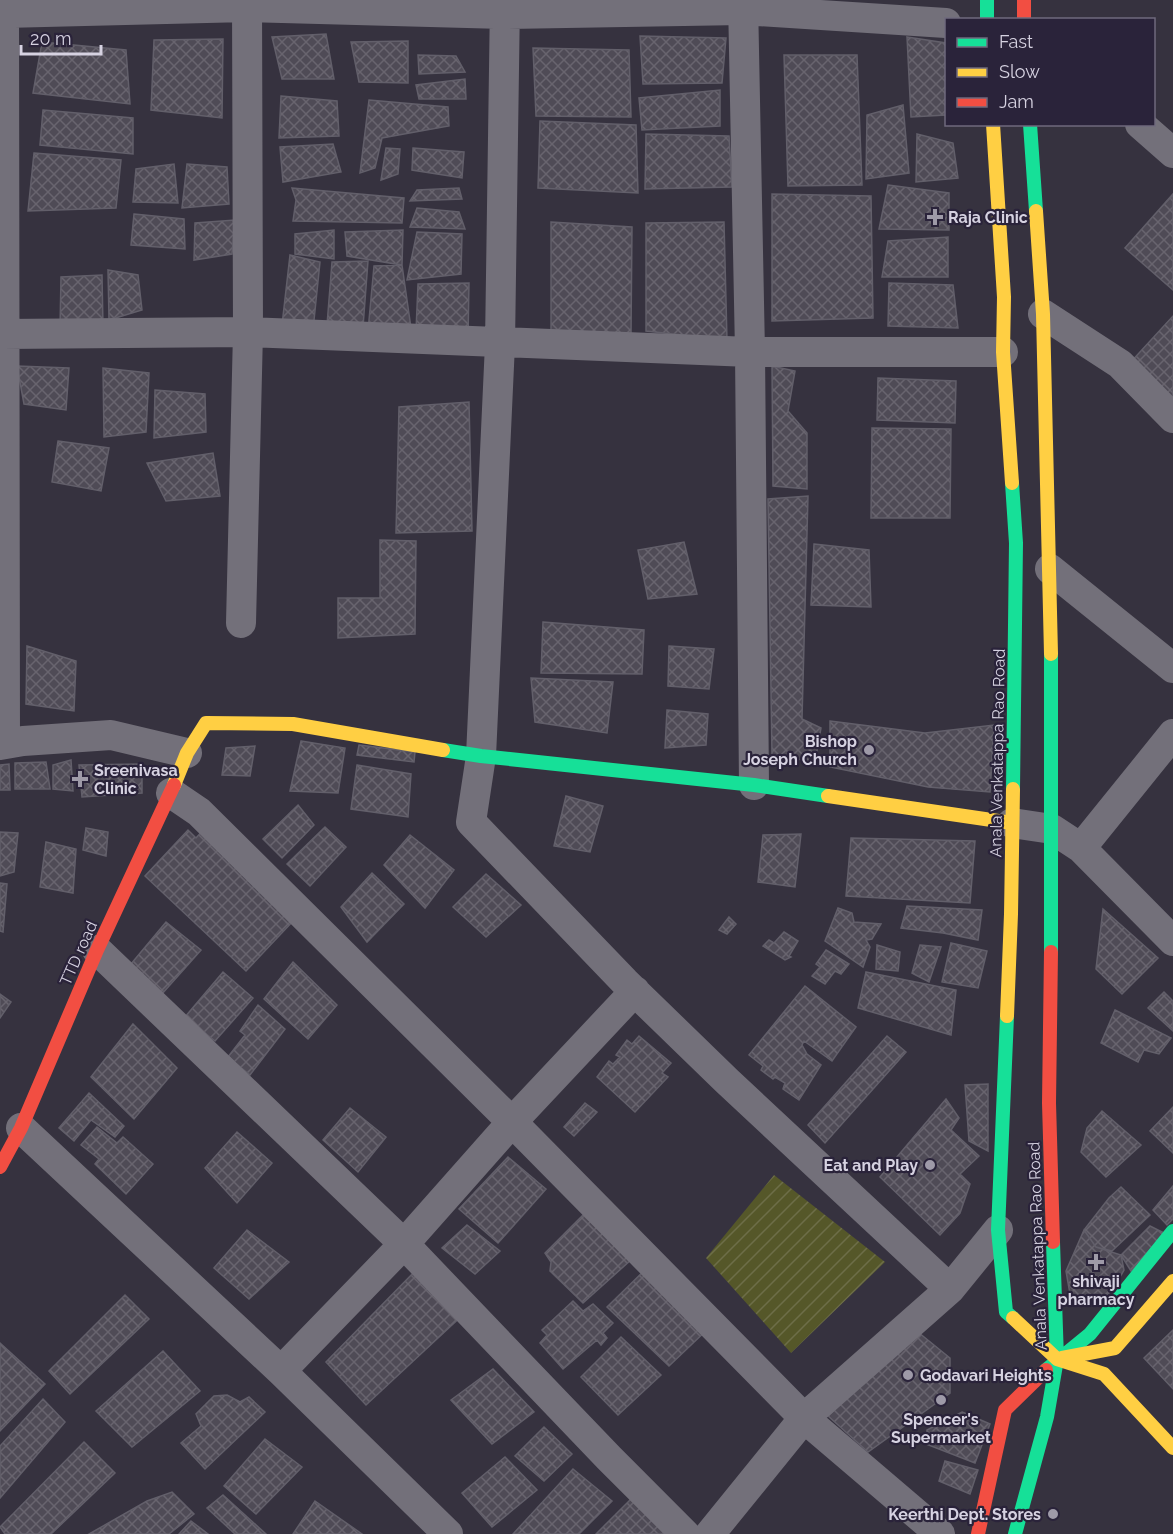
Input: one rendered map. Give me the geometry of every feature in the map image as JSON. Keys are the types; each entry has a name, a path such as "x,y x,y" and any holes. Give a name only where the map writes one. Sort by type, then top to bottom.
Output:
{"main road":[{"path":"987,0 987,18"},
{"path":"1024,0 1024,18"},
{"name":"Anala Venkatappa Rao Road","path":"993,126 1004,297 1003,352 1016,543 1011,914 998,1230 1006,1312 1057,1359"},
{"name":"Anala Venkatappa Rao Road","path":"1015,1534 1047,1417 1057,1359 1049,1103 1053,829 1050,569 1043,314 1030,126"},
{"name":"TTD road","path":"0,1167 21,1128 97,950 171,793 187,753 206,723 293,724 482,756"},
{"path":"482,756 754,786 1012,823"},
{"path":"1057,1359 1090,1334 1173,1231"},
{"path":"1057,1359 1115,1348 1173,1281"},
{"path":"1057,1359 1104,1374 1173,1448"},
{"name":"Anala Venkatappa Rao Road","path":"978,1534 1005,1410 1057,1359"}],"street":[{"path":"241,622 248,333 247,3"},
{"path":"187,753 111,735 23,741 2,745 4,6 247,3 505,7 743,5 945,23"},
{"path":"743,5 750,352 754,786"},
{"path":"505,7 500,344 482,756 471,822 635,991 950,1289"},
{"path":"1142,126 1173,153"},
{"path":"1043,314 1120,364 1173,418"},
{"path":"3,334 248,333 750,352 1003,352"},
{"path":"1050,569 1173,668"},
{"path":"1081,848 1173,734"},
{"path":"171,793 198,812 512,1122 804,1418 940,1534"},
{"path":"1012,823 1053,829 1081,848 1173,941"},
{"path":"97,950 404,1244 685,1534"},
{"path":"281,1371 404,1244 512,1122 635,991"},
{"path":"21,1128 281,1371 448,1534"},
{"path":"710,1534 804,1418 950,1289 998,1230"}],"green space":[{"path":"774,1175 885,1262 791,1353 706,1258"}],"building":[{"path":"326,34 334,79 282,79 272,37"},
{"path":"640,36 726,38 722,83 643,84"},
{"path":"907,37 945,43 945,115 911,117"},
{"path":"223,39 222,118 151,110 154,40"},
{"path":"408,41 408,83 359,82 351,42"},
{"path":"42,42 126,50 130,104 33,93"},
{"path":"533,48 629,50 631,117 536,116"},
{"path":"418,55 456,56 465,72 419,74"},
{"path":"784,55 857,55 862,185 788,186"},
{"path":"465,79 466,99 419,99 416,85"},
{"path":"720,90 720,126 642,130 639,98"},
{"path":"281,96 337,101 339,136 279,138"},
{"path":"369,100 448,107 449,126 382,138 375,168 360,173"},
{"path":"903,105 909,173 866,179 867,115"},
{"path":"43,110 133,118 133,154 40,145"},
{"path":"540,121 636,125 638,193 538,188"},
{"path":"646,134 729,136 732,187 645,189"},
{"path":"917,134 953,143 958,178 916,182"},
{"path":"333,144 341,172 283,182 280,147"},
{"path":"386,148 400,149 398,174 381,180"},
{"path":"413,148 464,152 462,178 412,170"},
{"path":"34,153 121,160 116,208 28,211"},
{"path":"174,164 178,203 133,202 136,169"},
{"path":"187,164 227,167 229,204 182,208"},
{"path":"888,185 949,193 949,230 879,229"},
{"path":"292,188 404,198 402,223 293,221 296,200"},
{"path":"459,188 462,199 410,201 417,190"},
{"path":"772,194 871,196 873,318 772,321"},
{"path":"1173,194 1173,290 1125,248"},
{"path":"417,208 459,212 465,229 410,227"},
{"path":"134,214 184,219 185,249 131,245"},
{"path":"235,220 232,254 194,260 195,223"},
{"path":"551,222 632,227 631,336 551,338"},
{"path":"724,222 727,340 646,331 646,223"},
{"path":"334,230 334,259 295,254 295,234"},
{"path":"403,230 402,265 347,256 345,232"},
{"path":"417,232 462,234 461,274 407,280"},
{"path":"948,237 948,277 882,277 888,241"},
{"path":"290,255 320,262 313,330 282,325"},
{"path":"368,261 363,327 327,325 332,262"},
{"path":"402,265 412,335 368,331 374,266"},
{"path":"108,270 138,275 142,310 109,320"},
{"path":"102,275 103,326 60,328 61,277"},
{"path":"469,283 468,339 416,331 418,284"},
{"path":"889,283 953,285 958,328 888,326"},
{"path":"1173,316 1173,405 1129,364"},
{"path":"17,366 69,368 66,410 24,404"},
{"path":"772,366 795,371 788,411 807,433 807,489 773,486"},
{"path":"103,368 149,373 146,432 104,437"},
{"path":"878,378 956,381 955,423 877,420"},
{"path":"155,390 205,394 206,432 154,438"},
{"path":"469,402 472,531 396,533 399,407"},
{"path":"872,428 951,429 950,518 871,518"},
{"path":"58,441 109,448 101,491 52,482"},
{"path":"213,453 220,496 166,501 147,463"},
{"path":"808,496 802,719 821,728 815,762 772,755 768,499"},
{"path":"380,540 416,541 415,634 338,638 338,598 380,598"},
{"path":"684,542 697,594 648,599 638,550"},
{"path":"814,544 869,550 871,607 811,605"},
{"path":"543,622 644,630 642,674 541,673"},
{"path":"27,646 76,661 74,711 26,704"},
{"path":"669,646 714,649 709,689 668,686"},
{"path":"531,678 613,682 607,733 535,722"},
{"path":"667,710 708,714 706,745 665,748"},
{"path":"830,721 925,733 994,725 990,792 928,787 830,767"},
{"path":"301,741 345,748 338,793 290,791"},
{"path":"359,745 415,752 414,762 357,755"},
{"path":"255,746 250,776 222,775 226,748"},
{"path":"71,760 73,791 53,789 53,765"},
{"path":"46,762 50,789 15,789 15,763"},
{"path":"9,764 10,790 0,790 0,765"},
{"path":"142,764 142,793 82,797 79,765"},
{"path":"357,765 411,774 408,817 351,809"},
{"path":"566,796 603,806 590,852 554,846"},
{"path":"298,805 314,825 282,858 263,839"},
{"path":"206,827 295,919 246,971 145,876 188,830 196,838"},
{"path":"325,827 346,847 310,886 287,864"},
{"path":"86,828 108,832 106,856 83,850"},
{"path":"0,832 18,833 14,872 0,876"},
{"path":"801,834 795,887 758,882 763,835"},
{"path":"410,835 454,870 425,908 384,865"},
{"path":"851,838 975,841 970,903 846,896"},
{"path":"46,842 76,849 73,893 40,887"},
{"path":"372,873 404,904 367,942 341,907"},
{"path":"486,874 521,905 486,937 453,907"},
{"path":"0,883 7,884 3,932 0,931"},
{"path":"907,906 982,910 978,940 901,928"},
{"path":"838,908 852,913 854,922 881,924 872,939 866,940 870,947 863,967 825,941"},
{"path":"1103,909 1158,958 1122,994 1096,969"},
{"path":"729,917 736,924 727,934 719,930"},
{"path":"166,922 201,950 162,994 131,964"},
{"path":"784,932 798,941 789,956 791,957 785,960 763,946 769,940 774,943"},
{"path":"951,943 987,951 978,988 942,982"},
{"path":"877,945 900,952 898,971 876,969"},
{"path":"920,945 941,947 929,982 912,973"},
{"path":"826,950 849,964 841,974 835,971 825,984 812,976 820,967 816,964"},
{"path":"293,962 337,1005 308,1039 264,999"},
{"path":"223,972 253,998 215,1041 185,1017"},
{"path":"866,972 956,990 951,1035 858,1008"},
{"path":"805,986 856,1027 832,1061 804,1041 802,1045 807,1054 821,1065 799,1100 783,1089 785,1083 775,1077 773,1079 761,1070 763,1066 749,1055"},
{"path":"1164,992 1173,1001 1173,1031 1148,1008"},
{"path":"0,994 11,1002 0,1018"},
{"path":"258,1005 285,1029 250,1075 228,1057 245,1035 240,1031"},
{"path":"1115,1010 1171,1038 1159,1054 1144,1050 1138,1062 1101,1043"},
{"path":"133,1024 177,1068 134,1119 91,1077"},
{"path":"639,1036 671,1063 662,1073 668,1077 635,1112 597,1077 609,1061 613,1064 620,1057 616,1055 627,1040 632,1044"},
{"path":"887,1036 906,1052 825,1143 808,1125"},
{"path":"988,1084 988,1151 969,1141 965,1085"},
{"path":"89,1093 124,1126 115,1137 91,1120 74,1141 59,1128"},
{"name":"Eat and Play","path":"946,1099 959,1118 951,1130 979,1156 960,1174 970,1184 960,1213 940,1235 880,1177"},
{"path":"585,1103 597,1112 574,1136 564,1127"},
{"path":"1173,1107 1173,1153 1150,1131"},
{"path":"350,1108 386,1137 358,1172 323,1140"},
{"path":"1102,1111 1141,1145 1106,1177 1081,1152 1087,1128"},
{"path":"97,1127 117,1143 123,1137 153,1164 126,1194 95,1164 99,1159 81,1145"},
{"path":"237,1132 272,1163 237,1203 205,1168"},
{"path":"508,1157 546,1189 498,1243 459,1209"},
{"path":"1173,1186 1173,1219 1167,1225 1153,1210"},
{"path":"1121,1187 1150,1215 1112,1251 1096,1247 1084,1230 1109,1198"},
{"path":"583,1215 632,1259 583,1303 550,1271 551,1262 545,1253"},
{"path":"467,1225 500,1251 475,1274 442,1248"},
{"path":"1150,1226 1166,1234 1131,1271 1121,1255"},
{"path":"247,1230 289,1262 249,1299 214,1268"},
{"name":"shivaji pharmacy","path":"1084,1230 1096,1247 1121,1255 1124,1270 1112,1291 1089,1306 1070,1294 1066,1271"},
{"path":"650,1265 712,1325 669,1366 607,1307"},
{"path":"420,1266 467,1311 366,1405 326,1362"},
{"path":"125,1295 149,1319 70,1394 49,1371"},
{"path":"573,1301 583,1311 593,1304 613,1323 603,1333 607,1338 601,1345 597,1340 563,1369 540,1343 547,1335 542,1330"},
{"name":"Godavari Heights","path":"913,1328 950,1358 950,1393 868,1452 827,1415"},
{"path":"1173,1330 1173,1389 1144,1358"},
{"path":"621,1337 661,1375 618,1415 581,1377"},
{"path":"0,1343 45,1384 0,1431"},
{"path":"163,1351 200,1391 132,1447 96,1411"},
{"path":"493,1369 534,1412 492,1444 451,1400"},
{"path":"227,1395 240,1402 249,1397 265,1412 205,1469 181,1443 201,1426 196,1414 214,1396"},
{"path":"43,1399 65,1422 0,1498 0,1446"},
{"path":"962,1412 990,1424 975,1463 926,1444 927,1430"},
{"path":"544,1427 572,1454 544,1481 515,1456"},
{"path":"265,1439 302,1467 256,1514 224,1486"},
{"path":"84,1442 115,1473 51,1534 5,1534 0,1527"},
{"path":"505,1457 537,1490 492,1527 462,1493"},
{"path":"945,1461 978,1470 970,1494 939,1481"},
{"path":"573,1469 612,1501 579,1534 513,1534"},
{"path":"172,1492 194,1514 169,1534 89,1534 147,1501"},
{"path":"223,1495 266,1534 235,1534 207,1508"},
{"path":"633,1497 671,1534 596,1534"},
{"path":"315,1501 362,1534 293,1534"},
{"path":"191,1521 208,1534 179,1534"}],"traffic: fast":[{"path":"987,0 987,18"},
{"path":"1030,126 1036,211"},
{"path":"1012,483 1016,543 1013,789"},
{"path":"1051,654 1051,952"},
{"path":"443,750 754,785 828,796"},
{"path":"1007,1016 998,1230 1006,1312 1013,1318"},
{"path":"1046,1370 1090,1334 1173,1231"},
{"path":"1015,1534 1047,1417 1057,1359 1053,1242"}],"traffic: slow":[{"path":"993,126 1004,297 1003,352 1012,483"},
{"path":"1036,211 1043,314 1051,654"},
{"path":"174,785 187,753 206,723 293,724 443,750"},
{"path":"1007,1016 1013,789"},
{"path":"828,796 1012,823"},
{"path":"1062,1358 1115,1348 1173,1281"},
{"path":"1013,1318 1057,1359 1104,1374 1173,1448"}],"traffic: jam":[{"path":"1024,0 1024,18"},
{"path":"0,1167 21,1128 97,950 174,785"},
{"path":"1051,952 1049,1103 1053,1242"},
{"path":"978,1534 1005,1410 1046,1370"}],"place":[{"name":"Raja Clinic","path":"935,217"},
{"name":"Bishop Joseph Church","path":"869,750"},
{"name":"Sreenivasa Clinic","path":"80,779"},
{"name":"Eat and Play","path":"930,1165"},
{"name":"shivaji pharmacy","path":"1096,1262"},
{"name":"Godavari Heights","path":"908,1375"},
{"name":"Spencer's Supermarket","path":"941,1400"},
{"name":"Keerthi Dept. Stores","path":"1053,1514"}]}
